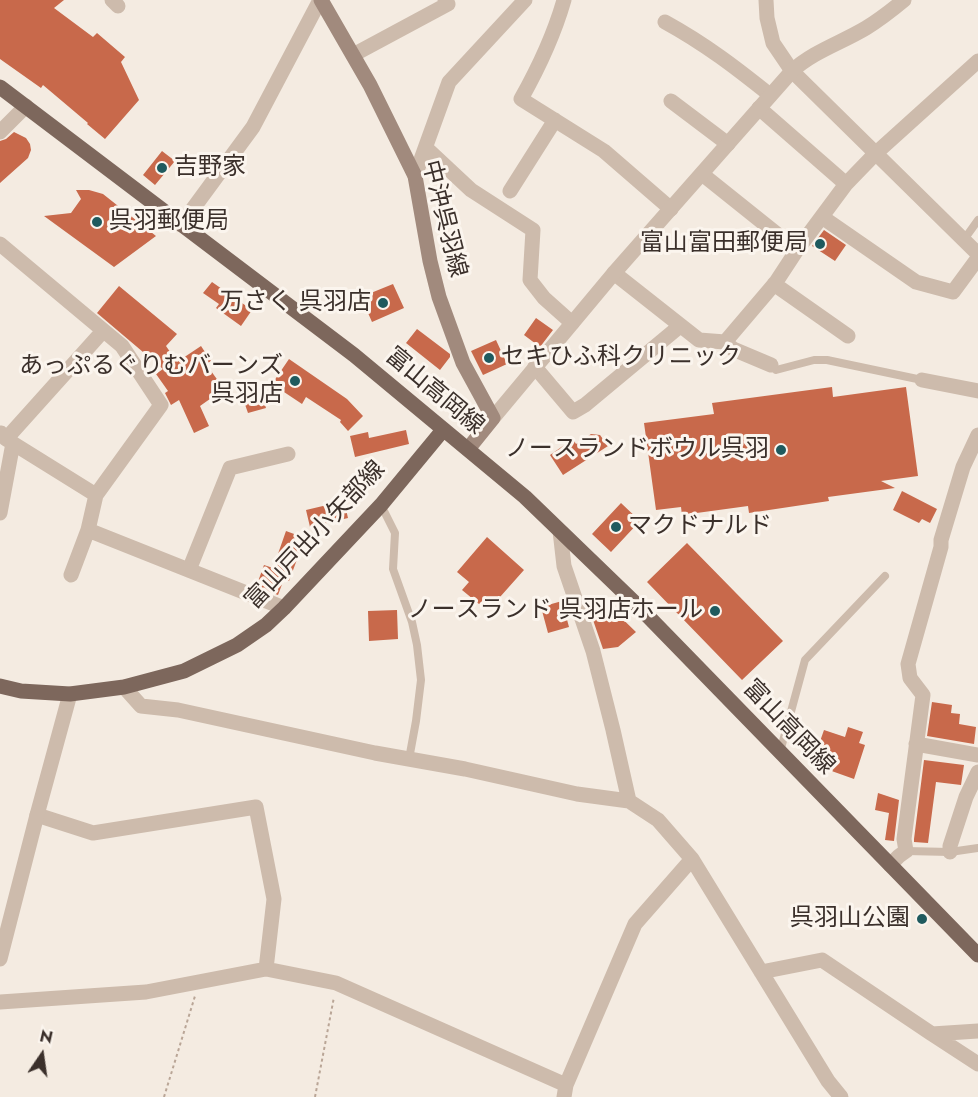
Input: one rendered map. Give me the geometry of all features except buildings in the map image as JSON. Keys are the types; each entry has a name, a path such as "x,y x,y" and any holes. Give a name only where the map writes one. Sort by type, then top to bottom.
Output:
{"main road":[{"name":"中沖呉羽線","path":"320,0 370,85 415,176 430,261 439,297 463,363 493,418"},
{"name":"富山高岡線","path":"0,87 354,355 525,497 638,606 978,955"},
{"path":"468,448 493,418"},
{"name":"富山戸出小矢部線","path":"0,686 21,691 70,694 124,687 184,671 237,645 284,609 381,505 443,430"}],"street":[{"path":"181,225 253,127 320,0"},
{"path":"353,55 448,3 445,0"},
{"path":"415,176 449,82 525,0"},
{"path":"564,0 551,40 521,99 604,151 671,209"},
{"path":"766,0 767,18 773,44 792,70 978,256 953,292 916,282 822,217"},
{"path":"493,418 614,273 792,70 822,50 865,28 904,0"},
{"path":"665,22 723,57 770,95"},
{"path":"725,342 774,284 846,184 875,154 978,61"},
{"path":"671,101 728,144"},
{"path":"0,132 26,106"},
{"path":"759,108 846,184"},
{"path":"510,191 555,120"},
{"path":"426,148 471,190 533,230 530,280 544,298 572,323"},
{"path":"702,174 797,250"},
{"path":"0,244 122,346 161,405 96,495 88,530 71,575"},
{"path":"614,273 699,340 725,342 733,349 771,365"},
{"path":"774,284 848,336"},
{"path":"535,367 573,412 585,405 680,326"},
{"path":"0,513 6,438 103,331"},
{"path":"922,380 978,391"},
{"path":"890,865 906,851 904,839 923,695 910,678 908,664 941,547 940,540 963,467 978,435"},
{"path":"6,438 96,495"},
{"path":"189,570 230,468 288,454"},
{"path":"88,530 284,609"},
{"path":"560,531 564,566 593,651 614,730 629,801"},
{"path":"124,687 141,706 178,710 577,794 629,801 658,820 692,859 828,1081 841,1097"},
{"path":"0,959 70,694"},
{"path":"916,744 978,755"},
{"path":"950,852 966,797 978,772"},
{"path":"37,815 93,833 256,807 274,899 266,969"},
{"path":"0,1002 146,993 266,969 336,983 565,1091 635,924 692,859"},
{"path":"761,972 822,960 978,1064"},
{"path":"932,1034 978,1031"}],"lane":[{"path":"963,241 978,220"},
{"path":"771,365 776,370 814,360 827,360 922,380"},
{"path":"381,505 395,533 393,569 412,622 421,680 409,759"},
{"path":"780,752 805,660 885,576"},
{"path":"906,851 950,852 978,848"}],"path":[{"path":"164,1097 200,982"},
{"path":"315,1097 336,983"}],"place":[{"name":"吉野家","path":"162,168"},
{"name":"呉羽郵便局","path":"97,222"},
{"name":"富山富田郵便局","path":"820,244"},
{"name":"万さく 呉羽店","path":"383,303"},
{"name":"セキひふ科クリニック","path":"489,358"},
{"name":"あっぷるぐりむバーンズ 呉羽店","path":"295,381"},
{"name":"ノースランドボウル呉羽","path":"781,450"},
{"name":"マクドナルド","path":"616,527"},
{"name":"ノースランド 呉羽店ホール","path":"715,611"},
{"name":"呉羽山公園","path":"922,919"}]}
